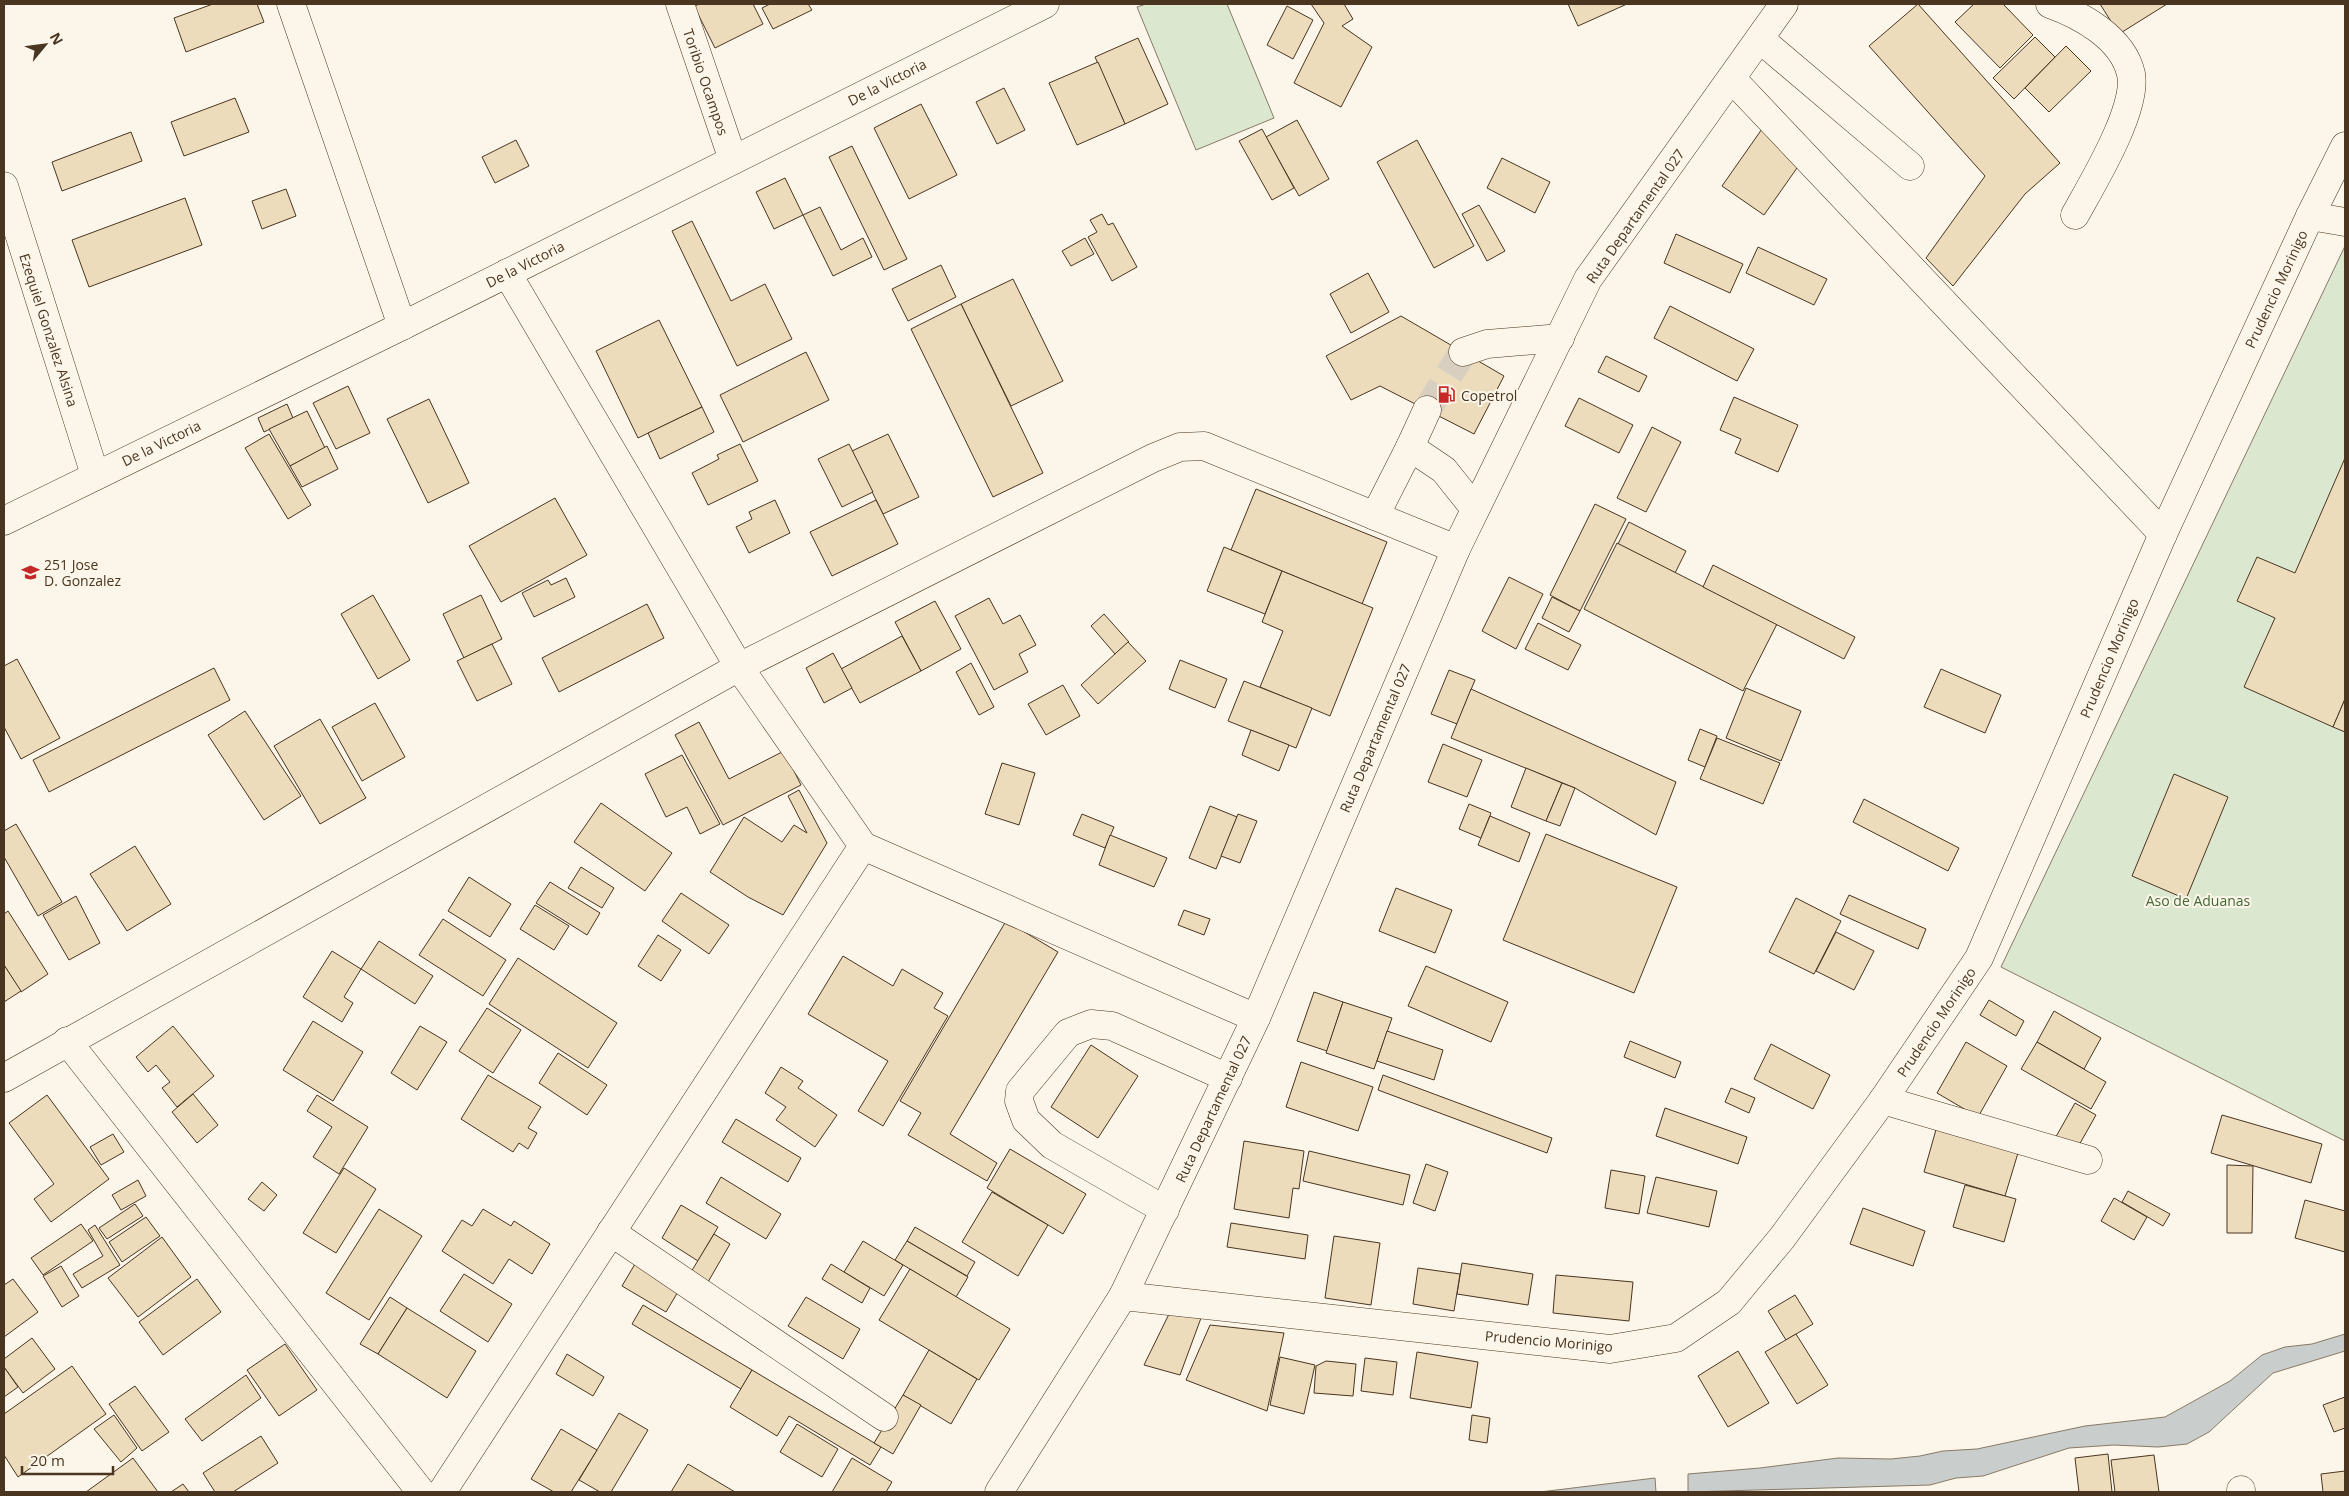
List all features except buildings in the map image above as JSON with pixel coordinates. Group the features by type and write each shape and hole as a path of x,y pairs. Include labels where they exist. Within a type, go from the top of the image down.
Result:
{"street":[{"path":"291,4 402,326"},
{"name":"Toribio Ocampos","path":"680,4 732,160"},
{"name":"De la Victoria","path":"4,521 402,326 732,160 1012,11 1044,4"},
{"name":"Ruta Departamental 027","path":"999,1492 1123,1296 1165,1210 1256,1018 1456,549 1588,279 1784,4"},
{"path":"2050,4 2070,11 2122,49 2131,75 2128,103 2114,144 2075,216"},
{"path":"1760,39 1910,166"},
{"path":"1732,79 2163,534"},
{"name":"Prudencio Morinigo","path":"1123,1296 1610,1349 1676,1338 1729,1302 1782,1238 1883,1100 1979,958 2163,534 2310,216 2345,146"},
{"name":"Ezequiel Gonzalez Alsina","path":"4,186 95,475"},
{"path":"2310,216 2345,222"},
{"path":"507,273 739,667 863,846 1256,1018"},
{"path":"1463,352 1487,344 1560,338"},
{"path":"1375,516 1427,410"},
{"path":"4,1078 67,1041 739,667 1144,463 1180,447 1204,446 1456,549"},
{"path":"1410,447 1444,470 1475,510"},
{"path":"442,1492 863,846"},
{"path":"1165,1210 1052,1145 1026,1120 1019,1101 1020,1091 1068,1033 1090,1024 1112,1026 1228,1078"},
{"path":"67,1041 421,1492"},
{"path":"1883,1100 2088,1160"},
{"path":"611,1232 884,1417"}],"green space":[{"path":"1146,4 1227,4 1274,118 1196,150 1137,7"},
{"name":"Aso de Aduanas","path":"2345,246 2345,1141 2001,967"}],"shaded area":[{"path":"2345,1334 2345,1351 2273,1373 2209,1432 2187,1444 2158,1447 2114,1445 2069,1448 1983,1476 1956,1478 1930,1485 1688,1492 1688,1474 1760,1468 1838,1458 1891,1459 1920,1456 1943,1451 1977,1449 2085,1426 2165,1417 2230,1381 2262,1355 2285,1347 2312,1344"},
{"path":"1655,1478 1656,1492 1540,1492"}],"tunnel":[{"path":"1427,410 1463,352"}],"place":[{"name":"Copetrol","path":"1447,395"},
{"name":"251 Jose D. Gonzalez","path":"30,572"}]}
